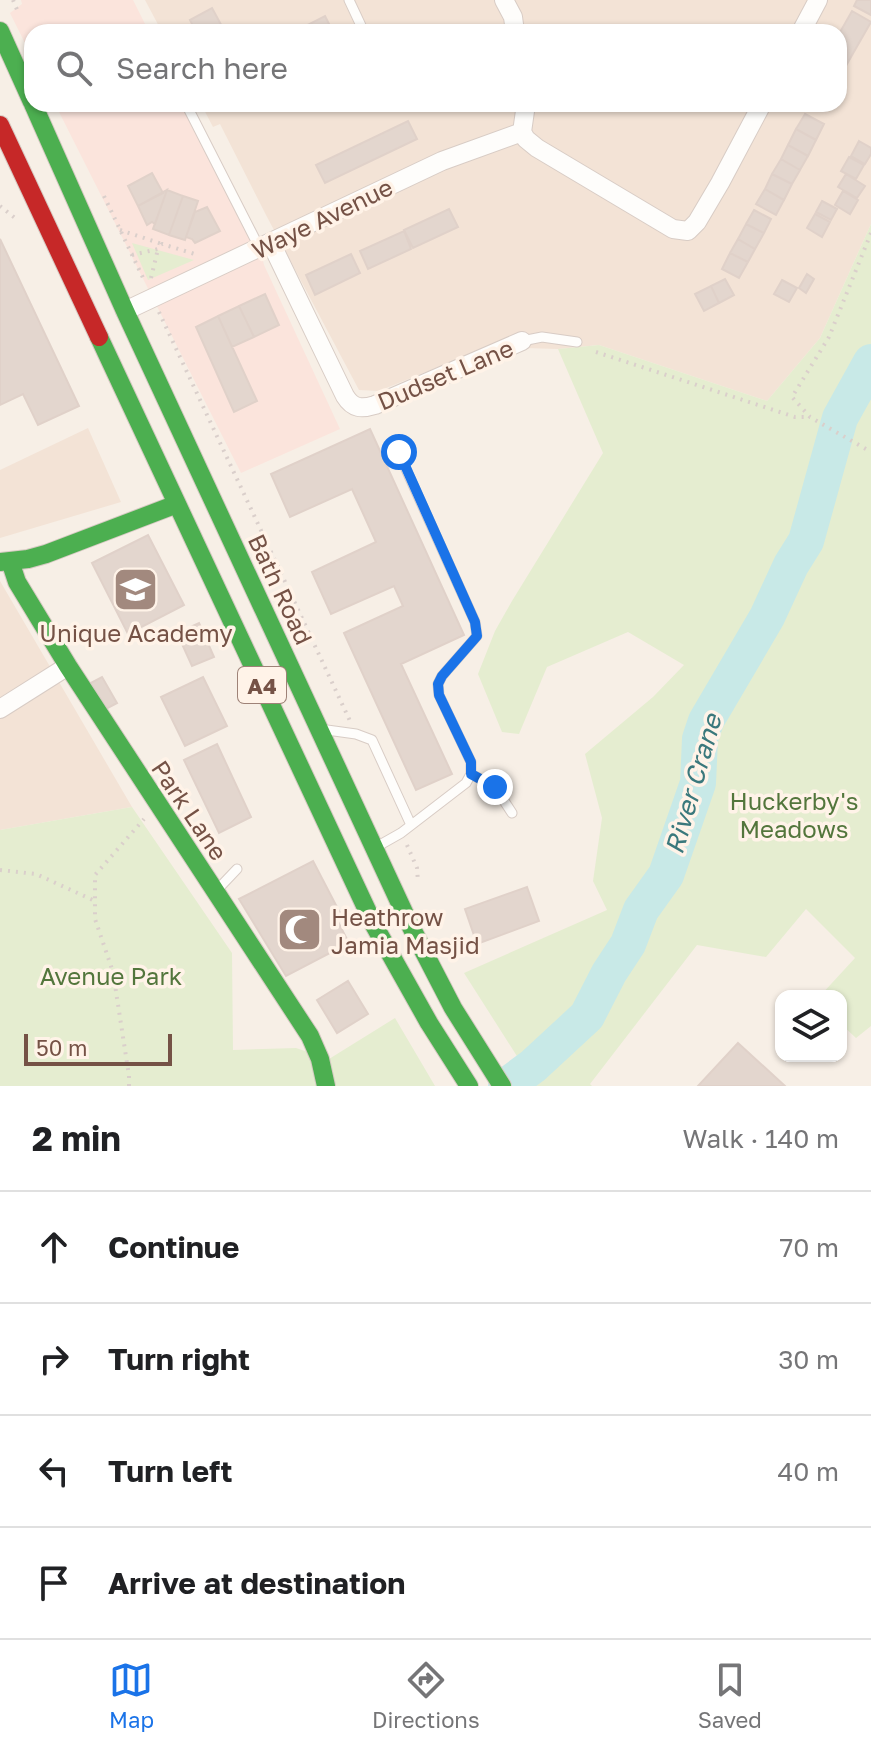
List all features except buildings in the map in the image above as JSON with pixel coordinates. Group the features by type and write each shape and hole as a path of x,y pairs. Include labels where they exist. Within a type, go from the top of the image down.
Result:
{"main road":[{"name":"Bath Road","path":"0,31 24,85"},
{"name":"Bath Road","path":"36,112 125,311 431,969 502,1086"},
{"name":"A4","path":"0,125 374,925 407,986 469,1086"},
{"path":"84,306 100,314 116,315 125,311"},
{"path":"5,562 46,554 177,504"},
{"name":"Park Lane","path":"5,562 158,806 310,1036 320,1059 326,1086"}],"street":[{"path":"504,0 514,24"},
{"path":"805,24 818,0"},
{"path":"525,112 522,132 537,148 673,229 688,231 697,222 720,183 758,112"},
{"name":"Waye Avenue","path":"125,311 442,161 522,132"},
{"name":"Dudset Lane","path":"265,245 345,396 355,407 375,405 522,341"},
{"path":"0,709 68,666"}],"lane":[{"path":"349,0 360,24"},
{"path":"190,112 265,245"},
{"name":"Dudset Lane","path":"522,341 542,337 577,342"},
{"path":"375,847 401,833 466,783 471,774 471,762 439,695 438,684 477,636 475,622 396,447"},
{"path":"320,729 356,734 372,740 411,825"},
{"path":"471,774 495,787 512,813"},
{"path":"215,892 237,869"},
{"path":"399,900 418,893"}],"path":[{"path":"120,230 225,264"},
{"path":"871,233 829,337 792,397 810,417 871,452"},
{"path":"158,249 133,255 147,286 162,244"},
{"name":"Bath Road","path":"157,308 356,734"},
{"path":"596,352 795,417 810,417"},
{"path":"129,1086 113,972 95,919 95,875 141,821 158,806"},
{"path":"401,833 417,868 418,893"},
{"path":"0,870 36,874 95,901"}],"shaded area":[{"path":"21,0 133,0 145,24 24,24 24,41 10,13 22,4"},
{"path":"145,0 871,0 871,224 820,338 767,401 599,345 525,348 519,334 379,391 359,390 220,124 213,127 205,112 847,112 847,24 158,24"},
{"path":"59,112 190,112 260,248 264,265 340,429 241,473"},
{"path":"88,428 121,502 0,538 0,470"},
{"path":"0,581 132,807 0,830"}],"green space":[{"name":"Huckerby's Meadows","path":"871,224 871,1026 856,1038 847,1030 847,990 826,990 855,958 806,909 766,957 697,945 590,1084 592,1086 536,1086 464,973 607,910 593,881 602,818 585,754 653,697 684,665 628,632 547,667 519,734 502,732 478,674 495,631 603,453 558,349 599,345 767,401 820,338"},
{"path":"132,243 194,260 148,280"},
{"name":"Avenue Park","path":"132,807 232,953 233,1050 296,1048 329,1059 395,1018 435,1086 0,1086 0,830"}],"waterway":[{"name":"River Crane","path":"506,1086 533,1066 587,1016 628,944 641,910 666,875 698,783 700,739 706,721 767,617 806,541 840,418 871,362"}],"traffic: fast":[{"path":"0,31 24,84"},
{"path":"37,112 125,311 409,923 453,1008 502,1086"},
{"path":"99,337 374,925 429,1023 469,1086"},
{"path":"0,562 46,554 177,504"},
{"path":"10,561 17,582 68,666 310,1036 320,1059 326,1086"}],"traffic: jam":[{"path":"0,125 99,337"}],"place":[{"name":"Unique Academy","path":"136,590"},
{"name":"Heathrow Jamia Masjid","path":"300,930"}],"route":[{"path":"399,452 477,629 477,636 442,676 438,684 439,695 471,762 471,774 495,787"}]}
